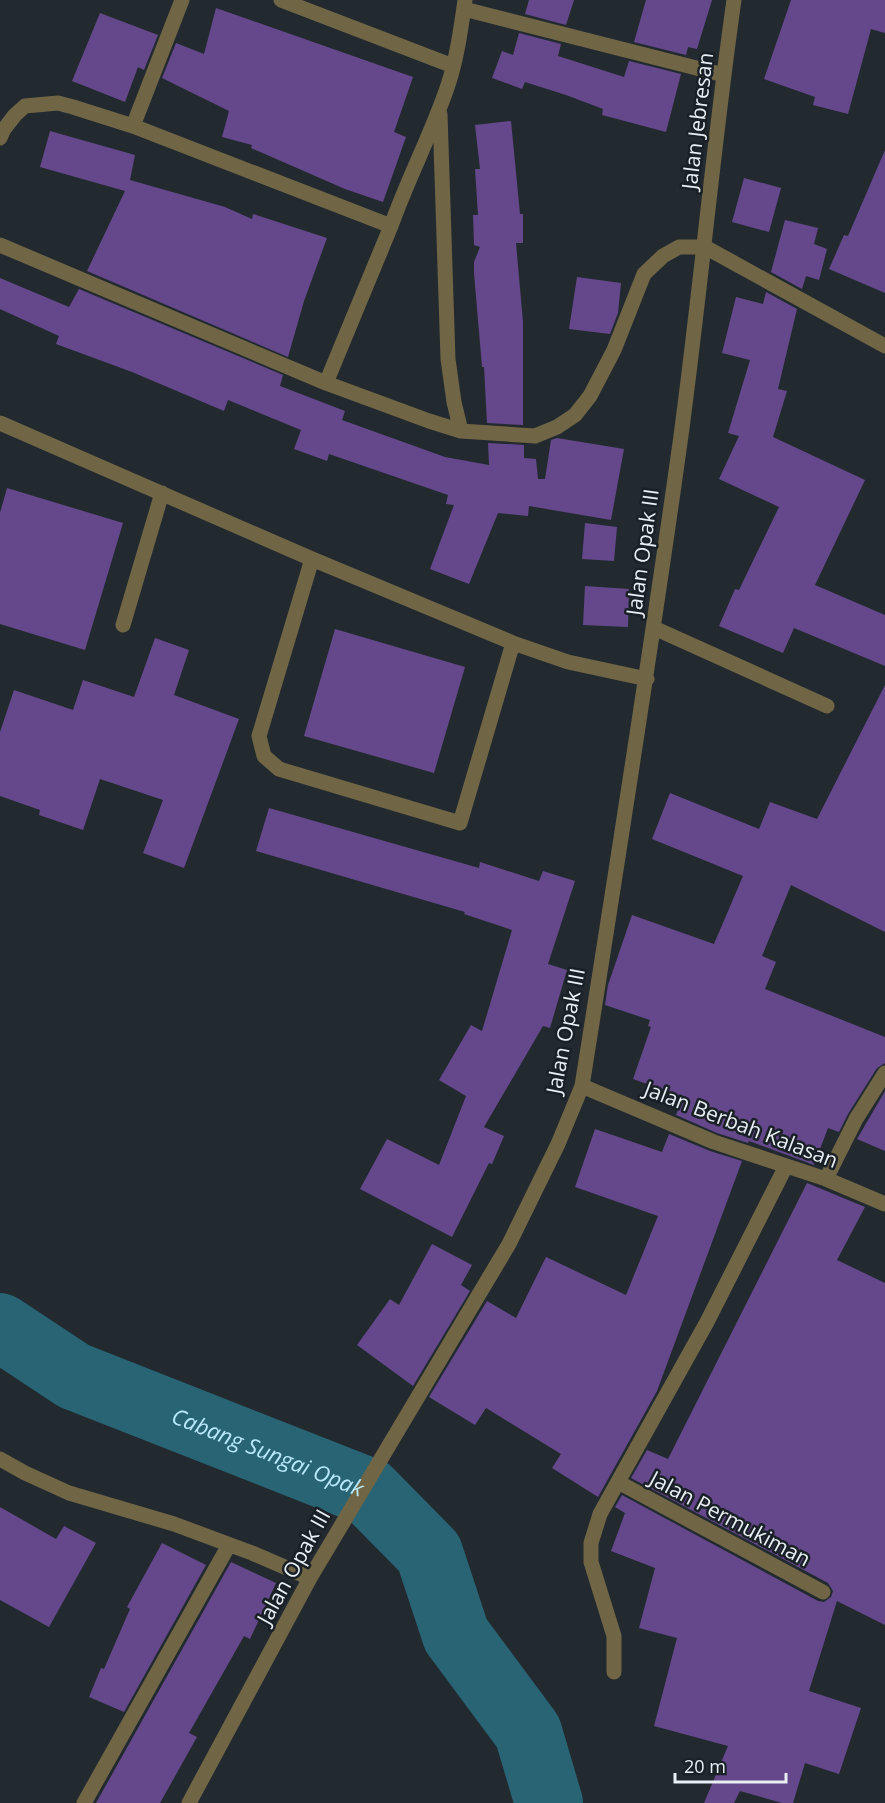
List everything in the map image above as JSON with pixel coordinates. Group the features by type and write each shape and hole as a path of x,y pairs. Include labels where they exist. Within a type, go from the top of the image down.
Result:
{"street":[{"path":"133,126 182,0"},
{"path":"281,0 453,66"},
{"name":"Jalan Jebresan","path":"705,247 734,0"},
{"path":"326,383 391,226 401,196 440,108 453,66 464,4 724,75"},
{"path":"0,138 15,115 25,106 58,103 73,106 133,126 391,226"},
{"path":"440,108 448,359 461,431"},
{"path":"0,244 326,383 461,431 535,436 557,428 575,414 590,396 614,350 644,274 663,256 679,247 705,247 885,346"},
{"name":"Jalan Opak III","path":"189,1803 310,1578 509,1244 558,1144 582,1086 647,679 705,247"},
{"path":"0,423 312,559 513,643 568,662 647,679"},
{"path":"123,625 162,493"},
{"path":"312,559 259,736 264,756 279,769 460,823 513,643"},
{"path":"654,628 826,706"},
{"path":"826,1179 856,1119 885,1073"},
{"name":"Jalan Berbah Kalasan","path":"582,1086 714,1142 826,1179 885,1203"},
{"path":"614,1672 614,1636 591,1562 591,1542 600,1514 707,1322 786,1166"},
{"path":"0,1459 69,1493 174,1524 310,1578"},
{"name":"Jalan Permukiman","path":"618,1482 824,1592"},
{"path":"84,1803 229,1545"}],"building":[{"path":"529,0 574,0 566,25 525,14"},
{"path":"646,0 712,0 697,49 688,47 686,55 634,42"},
{"path":"791,0 885,0 885,33 871,29 848,114 813,105 815,97 764,79"},
{"path":"216,8 413,77 394,132 406,137 383,202 345,189 251,148 252,145 222,137 229,111 162,78 176,43 204,54"},
{"path":"100,13 158,35 144,70 138,67 125,102 72,81"},
{"path":"519,33 561,44 558,56 624,77 629,61 681,74 666,132 602,115 603,109 525,82 522,89 492,78 502,51 513,55"},
{"path":"511,121 520,214 523,214 523,243 516,243 523,322 523,425 487,423 484,367 482,367 474,273 474,262 480,247 474,245 473,215 478,215 475,169 480,169 475,125"},
{"path":"50,131 135,155 130,180 225,207 252,219 253,214 327,238 304,301 288,357 87,271 125,191 40,167"},
{"path":"885,150 885,293 829,269 844,235 848,236"},
{"path":"744,178 781,188 769,232 732,222"},
{"path":"785,220 818,228 814,244 827,249 819,280 806,276 802,289 771,272"},
{"path":"577,277 621,283 618,313 610,334 569,329"},
{"path":"0,278 69,307 79,289 283,375 280,386 345,411 342,420 445,457 489,465 488,443 524,445 524,458 536,459 538,479 545,479 551,440 557,438 624,449 611,520 529,506 528,516 498,513 469,584 430,569 454,505 446,504 448,495 329,454 327,461 294,449 301,430 228,400 224,411 132,372 56,344 59,336 0,309"},
{"path":"766,292 797,309 778,389 787,391 773,437 865,480 815,585 885,615 885,666 794,628 783,653 719,626 735,589 739,590 779,507 719,479 739,436 728,433 750,360 722,353 736,297 763,304"},
{"path":"7,488 123,523 85,650 0,624 0,513"},
{"path":"585,523 617,527 614,561 582,559"},
{"path":"585,586 629,589 628,627 583,625"},
{"path":"335,629 465,667 434,773 304,736"},
{"path":"155,638 189,650 174,695 239,719 184,868 143,853 163,800 100,779 83,830 39,815 40,810 0,796 0,732 14,690 73,710 83,680 134,697"},
{"path":"885,685 885,932 791,885 762,956 776,962 765,989 885,1037 885,1063 877,1068 839,1132 828,1128 814,1165 749,1141 748,1143 717,1133 676,1115 683,1097 633,1079 651,1027 648,1026 650,1020 605,1005 608,985 632,915 714,944 743,876 652,839 670,793 759,829 770,802 817,819"},
{"path":"269,808 479,868 480,862 539,881 543,871 575,881 548,964 567,970 550,1028 543,1026 484,1127 504,1136 492,1164 489,1163 452,1237 360,1189 387,1139 439,1165 466,1096 439,1080 471,1025 482,1031 512,930 464,914 465,912 256,851"},
{"path":"885,1091 885,1151 857,1139"},
{"path":"595,1129 662,1152 669,1134 742,1161 657,1391 598,1497 552,1468 561,1454 486,1408 475,1425 429,1397 487,1301 516,1318 546,1257 626,1295 658,1216 575,1187"},
{"path":"807,1183 865,1207 837,1260 885,1283 885,1625 837,1601 809,1691 861,1708 839,1774 805,1763 793,1803 782,1803 740,1791 734,1803 704,1803 728,1746 654,1726 677,1638 639,1628 655,1568 611,1551 625,1513 615,1507 622,1495 818,1601 824,1602 831,1597 833,1591 828,1583 631,1478 647,1450 668,1459"},
{"path":"432,1244 472,1265 461,1285 470,1291 413,1386 357,1345 390,1299 399,1305"},
{"path":"0,1507 56,1539 64,1526 96,1543 49,1627 0,1600"},
{"path":"162,1543 206,1565 124,1712 89,1697 130,1609 127,1607"},
{"path":"231,1562 276,1583 250,1639 244,1636 189,1733 197,1737 160,1803 96,1803"}],"waterway":[{"name":"Cabang Sungai Opak","path":"0,1327 74,1376 369,1492 429,1553 456,1635 528,1732 549,1803"}]}
